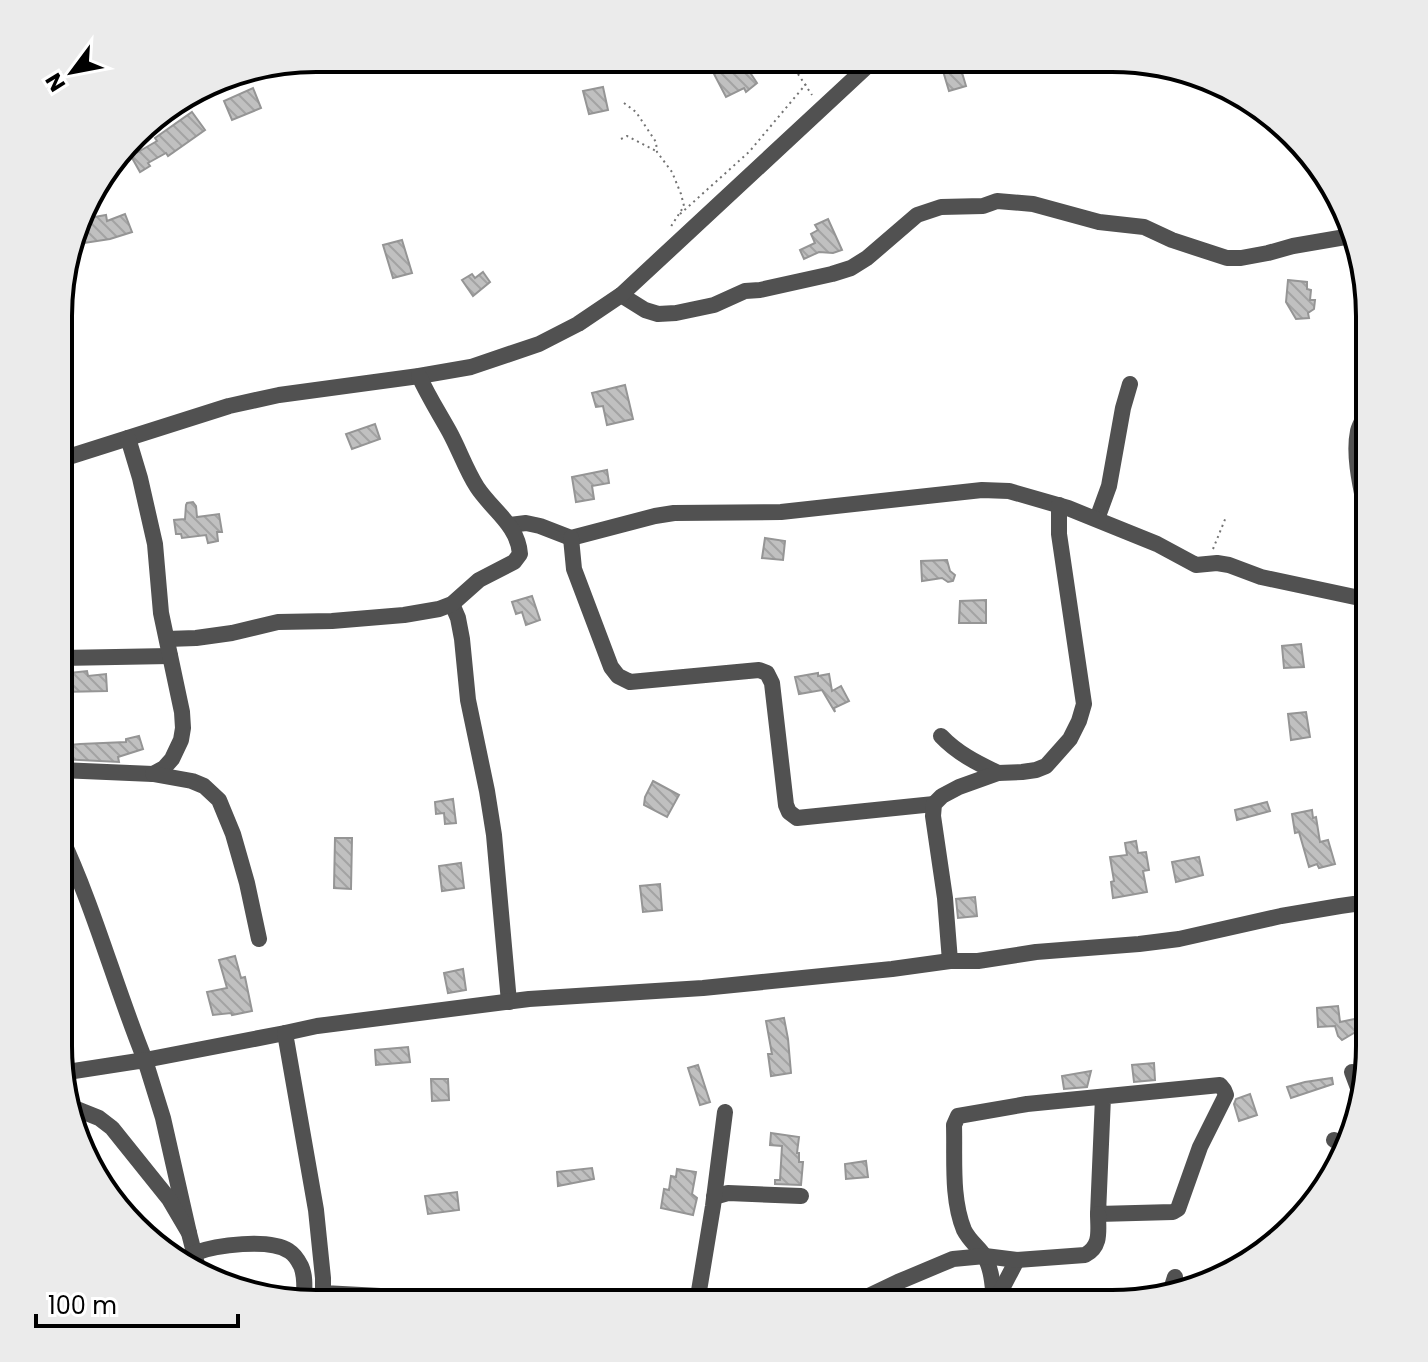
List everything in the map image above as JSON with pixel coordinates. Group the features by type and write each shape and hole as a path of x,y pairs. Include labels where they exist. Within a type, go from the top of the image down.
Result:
{"street":[{"path":"72,456 229,406 279,395 471,367 539,344 578,324 621,295 861,73"},
{"path":"621,295 658,314 714,305 745,291 784,285 851,268 926,211 941,207 983,206 997,201 1033,204 1099,222 1144,227 1227,258 1241,258 1343,237"},
{"path":"72,657 168,648 196,638 288,621 332,621 439,609 452,604 479,580 514,562 520,554 510,525 476,486 419,376"},
{"path":"1097,519 1109,486 1130,384"},
{"path":"128,438 155,544 161,613 181,699 181,740 172,759 153,774"},
{"path":"510,525 526,523 571,538 674,513 781,512 982,490 1009,491 1097,519 1157,544 1196,565 1229,565 1261,577 1355,597"},
{"path":"571,538 574,569 611,667 618,676 630,682 759,670 767,673 772,683 786,805 797,818 934,804 959,787 998,773 1036,770 1046,766 1070,739 1084,704 1059,534 1059,505"},
{"path":"452,604 460,629 468,700 494,835 509,1002"},
{"path":"941,736 950,746 998,773"},
{"path":"73,771 153,774 204,786 219,800 233,834 259,939"},
{"path":"934,804 950,961"},
{"path":"73,864 145,1060 163,1118 196,1258"},
{"path":"74,1071 328,1025 529,999 703,988 1179,939 1307,911 1355,904"},
{"path":"285,1033 316,1210 323,1278 320,1289"},
{"path":"1352,1072 1354,1077"},
{"path":"992,1289 985,1256 964,1230 956,1198 955,1120 963,1114 1027,1104 1220,1085 1226,1095 1200,1147 1178,1209 1173,1212 1098,1214"},
{"path":"883,1289 949,1261 985,1256 1017,1260 1085,1255 1093,1250 1098,1243 1103,1097"},
{"path":"81,1111 99,1118 112,1128 169,1199 189,1233"},
{"path":"699,1289 725,1112"},
{"path":"714,1197 728,1193 801,1196"},
{"path":"195,1253 247,1244 272,1245 290,1251 298,1261 304,1275 304,1289"},
{"path":"1001,1289 1017,1260"},
{"path":"1174,1281 1175,1277"}],"path":[{"path":"798,73 822,109"},
{"path":"679,215 749,152 806,84"},
{"path":"624,103 644,122 656,142 657,152"},
{"path":"621,139 627,136 657,152 672,172 684,206 666,233"},
{"path":"1206,565 1226,517"}],"building":[{"path":"750,73 757,83 746,92 744,88 726,97 714,74"},
{"path":"944,73 962,73 966,86 949,91"},
{"path":"603,87 608,110 589,114 583,91"},
{"path":"253,88 261,108 232,120 224,101"},
{"path":"192,112 205,130 168,156 166,153 148,163 150,166 140,172 131,156 157,141 155,138"},
{"path":"125,214 132,232 84,243 93,217 106,215 107,221"},
{"path":"828,219 842,250 819,252 804,259 800,250 815,243 811,234 818,230 815,225"},
{"path":"402,240 412,273 393,278 383,245"},
{"path":"483,272 490,282 473,296 462,280 472,274 475,278"},
{"path":"1288,280 1307,282 1307,289 1311,290 1310,300 1315,300 1314,309 1308,313 1309,318 1296,319 1286,302"},
{"path":"625,385 633,419 607,425 603,406 596,407 592,393"},
{"path":"375,424 380,439 352,449 346,434"},
{"path":"607,470 609,483 592,486 594,499 576,502 572,477"},
{"path":"193,502 197,517 219,514 222,532 217,532 218,541 208,543 206,535 182,538 181,534 176,534 174,520 185,519 186,505"},
{"path":"765,538 785,541 783,560 762,558"},
{"path":"947,560 950,571 955,575 953,581 942,578 922,581 921,561"},
{"path":"532,596 540,620 526,625 522,612 516,614 512,602"},
{"path":"986,600 986,623 959,623 960,601"},
{"path":"1301,644 1304,667 1284,668 1282,646"},
{"path":"87,671 88,676 106,674 107,691 73,692 72,673"},
{"path":"818,673 818,676 829,674 832,691 841,686 849,701 834,708 835,712 822,690 799,694 795,677"},
{"path":"1306,712 1310,737 1291,740 1288,714"},
{"path":"139,736 143,749 118,757 119,762 73,760 73,745 126,742 126,739"},
{"path":"653,781 679,795 667,817 644,805"},
{"path":"453,799 456,823 445,824 444,813 436,814 435,802"},
{"path":"1267,802 1270,811 1237,820 1235,810"},
{"path":"1312,810 1320,842 1328,840 1335,864 1309,867 1299,832 1295,833 1292,814"},
{"path":"335,838 352,838 351,889 334,888"},
{"path":"1136,841 1138,853 1146,852 1149,870 1143,871 1147,892 1113,898 1110,857 1127,855 1125,843"},
{"path":"1199,857 1203,875 1176,882 1172,862"},
{"path":"461,863 464,888 442,891 439,866"},
{"path":"660,884 662,910 643,912 640,886"},
{"path":"975,897 977,916 958,918 956,899"},
{"path":"235,956 241,978 245,977 252,1011 213,1015 207,992 227,988 219,960"},
{"path":"463,969 466,990 448,993 444,973"},
{"path":"1338,1006 1340,1022 1355,1019 1355,1032 1342,1040 1335,1026 1318,1027 1317,1008"},
{"path":"784,1018 791,1073 771,1076 768,1054 772,1054 766,1021"},
{"path":"408,1047 410,1062 376,1065 375,1050"},
{"path":"1154,1063 1155,1080 1134,1082 1132,1065"},
{"path":"698,1065 710,1102 700,1105 688,1068"},
{"path":"1091,1071 1087,1087 1064,1089 1062,1076"},
{"path":"1332,1078 1333,1084 1291,1098 1287,1087 1305,1082"},
{"path":"431,1079 448,1079 449,1100 432,1101"},
{"path":"1250,1094 1257,1115 1239,1121 1234,1104 1236,1099"},
{"path":"771,1133 799,1137 797,1153 799,1162 803,1162 801,1185 775,1184 775,1180 780,1180 782,1146 770,1145"},
{"path":"866,1161 868,1177 846,1179 845,1164"},
{"path":"592,1168 594,1179 558,1186 557,1172"},
{"path":"677,1169 696,1172 692,1194 697,1198 693,1215 661,1208 664,1189 669,1190 671,1176 676,1177"},
{"path":"457,1192 459,1210 428,1214 425,1196"}]}
